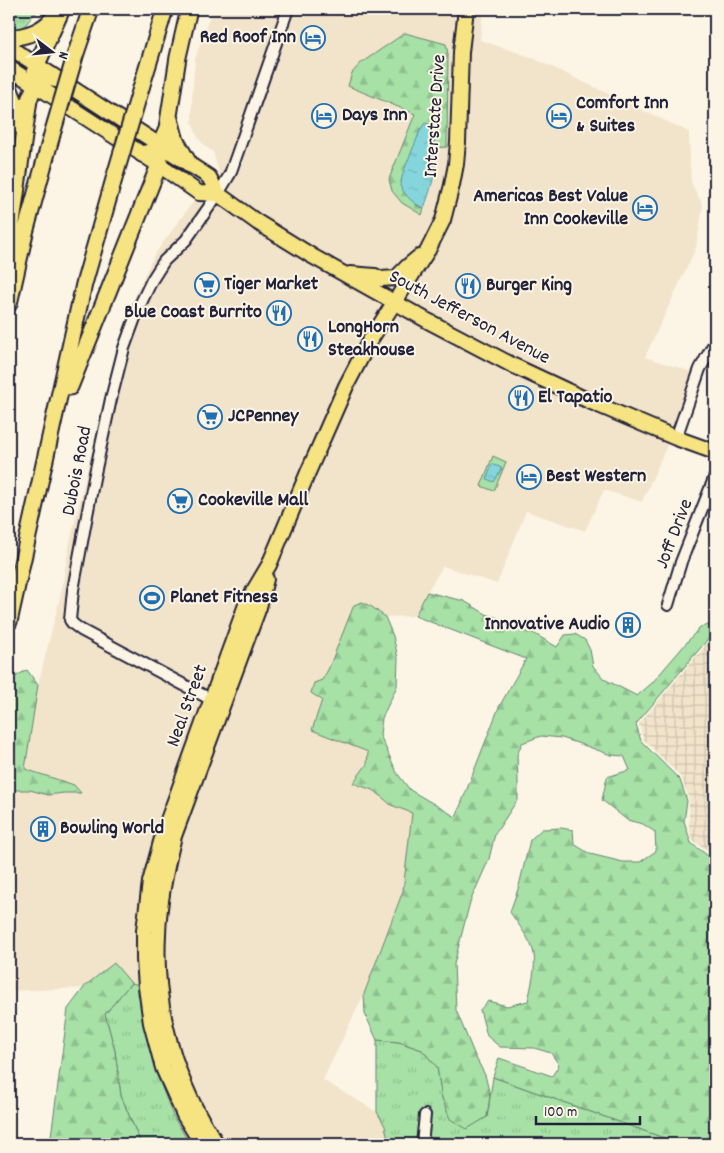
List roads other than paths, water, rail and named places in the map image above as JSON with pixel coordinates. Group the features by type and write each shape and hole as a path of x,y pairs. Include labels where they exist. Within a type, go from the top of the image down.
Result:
{"highway":[{"path":"9,38 37,32 52,21 61,9"},
{"path":"36,85 36,65 61,9"},
{"path":"9,304 25,233 53,131 91,9"},
{"path":"9,622 84,284 165,9"},
{"path":"142,154 153,151 165,133 178,57 189,9"},
{"path":"9,245 27,108 31,95 36,85 43,79 61,82"},
{"path":"9,87 18,110 20,161"},
{"path":"169,112 176,141 190,166"},
{"path":"47,452 76,369 158,165 160,153 158,145"}],"main road":[{"name":"Interstate Drive","path":"394,303 428,250 442,220 452,185 456,164 459,121 462,30 466,9"},
{"name":"South Jefferson Avenue","path":"9,47 209,177 218,194 278,235 394,303 550,383 676,438 715,452"},
{"name":"South Jefferson Avenue","path":"9,68 199,193 218,194"},
{"path":"344,274 375,276 381,279 396,278 406,267 428,250"},
{"name":"Neal Street","path":"202,1144 184,1115 163,1068 151,1023 144,959 144,930 150,882 161,841 247,602 270,565 346,386 369,342 394,303"},
{"path":"217,1144 180,1075 169,1040 158,975 158,934 161,898 174,836 259,607 270,565"}],"street":[{"path":"218,194 230,174 288,9"},
{"name":"Dubois Road","path":"212,700 81,630 70,620 73,590 94,478 124,348 139,307 152,280 164,261 186,240 218,194"},
{"path":"676,438 700,369 715,343"},
{"name":"Joff Drive","path":"668,604 681,562 715,476"},
{"path":"422,1144 425,1115"}],"water":[{"path":"425,123 432,127 434,132 433,146 436,161 430,191 424,208 410,199 400,186 407,163"},
{"path":"492,464 502,468 494,482 487,479"}],"place":[{"name":"Red Roof Inn","path":"313,38"},
{"name":"Days Inn","path":"324,116"},
{"name":"Comfort Inn & Suites","path":"559,116"},
{"name":"Americas Best Value Inn Cookeville","path":"645,208"},
{"name":"Tiger Market","path":"207,285"},
{"name":"Burger King","path":"468,286"},
{"name":"Blue Coast Burrito","path":"279,313"},
{"name":"LongHorn Steakhouse","path":"310,339"},
{"name":"El Tapatio","path":"521,398"},
{"name":"JCPenney","path":"210,417"},
{"name":"Best Western","path":"529,477"},
{"name":"Cookeville Mall","path":"180,501"},
{"name":"Planet Fitness","path":"152,598"},
{"name":"Innovative Audio","path":"628,625"},
{"name":"Bowling World","path":"43,829"}]}
